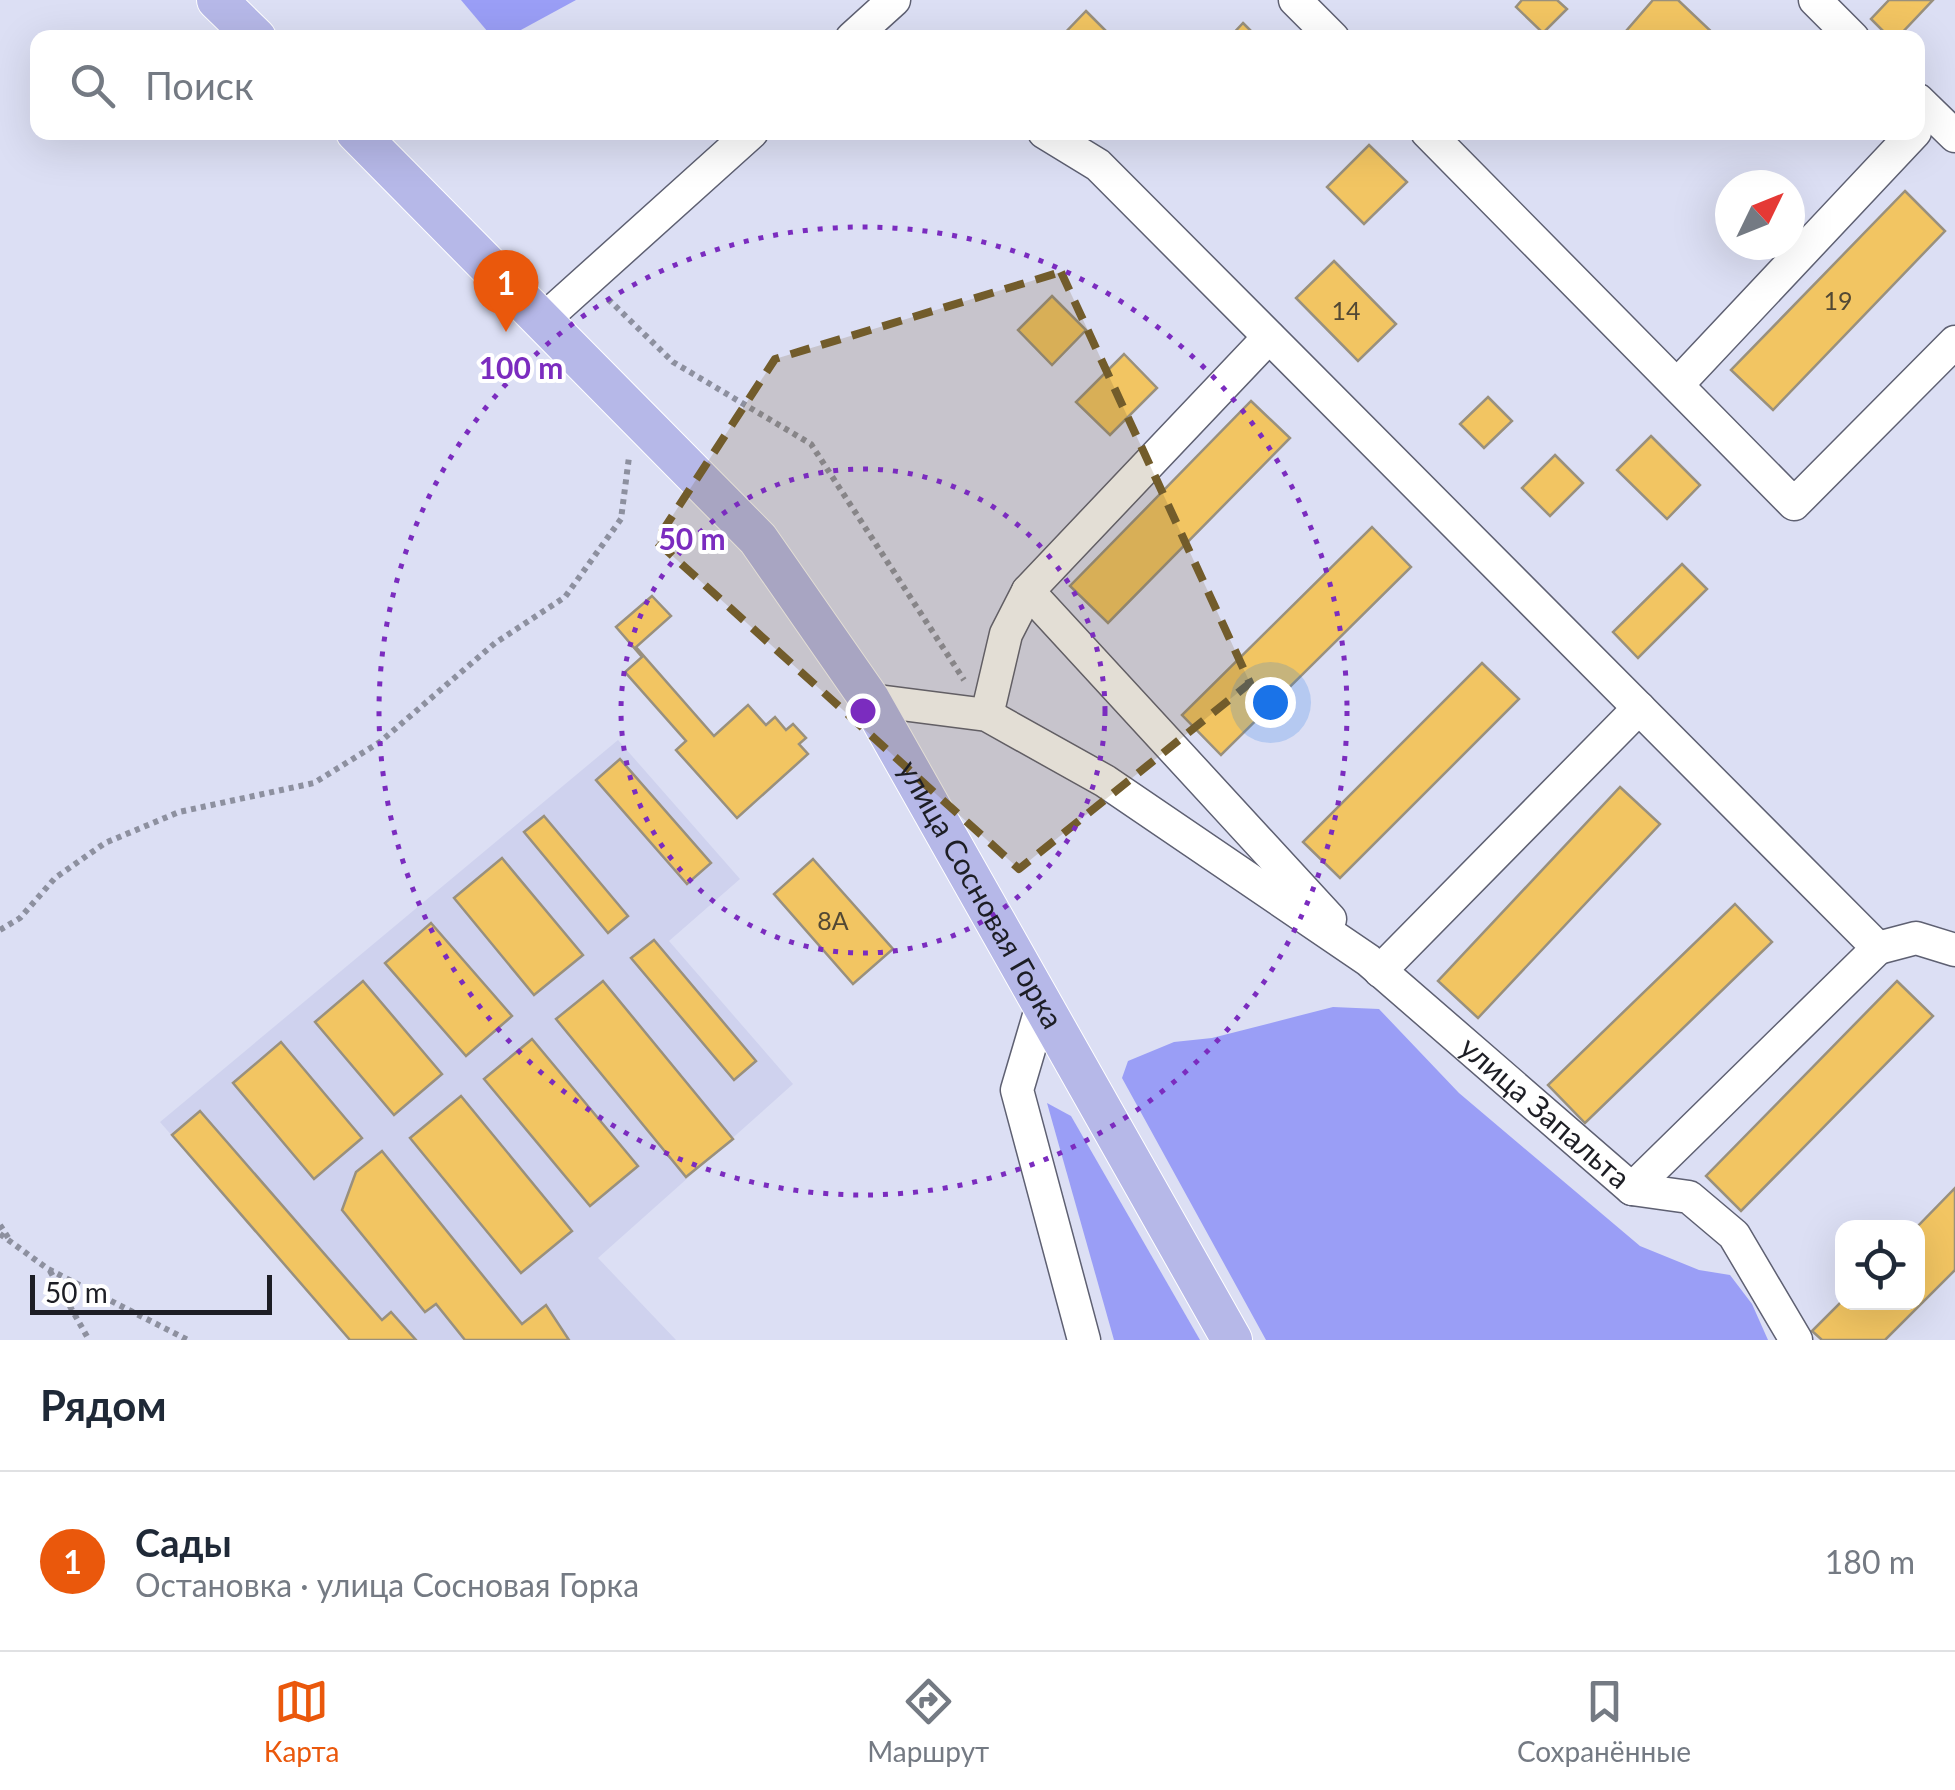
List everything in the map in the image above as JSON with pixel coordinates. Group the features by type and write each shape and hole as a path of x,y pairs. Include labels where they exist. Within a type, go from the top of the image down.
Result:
{"main road":[{"path":"217,0 248,30"},
{"name":"улица Сосновая Горка","path":"364,140 758,539 870,700 1232,1340"}],"street":[{"path":"870,30 894,0"},
{"path":"1295,0 1324,30"},
{"path":"1815,0 1846,30"},
{"path":"542,321 743,140"},
{"path":"1057,140 1098,165 1878,948"},
{"path":"1435,140 1794,504 1955,342"},
{"path":"1678,384 1910,140"},
{"path":"986,715 1006,634 1028,590 1269,337"},
{"name":"улица Запальта","path":"1028,590 1374,965 1632,1189 1688,1197 1734,1235 1796,1340"},
{"name":"улица Запальта","path":"870,700 986,715 1106,780 1374,965"},
{"path":"1374,965 1639,708"},
{"path":"1632,1189 1878,948 1916,938 1955,950"},
{"path":"1043,1002 1017,1090 1084,1340"}],"path":[{"path":"589,281 673,362 811,444 986,715"},
{"path":"0,930 20,918 55,878 105,843 179,812 314,782 380,742 495,643 565,597 622,519 634,412"},
{"path":"0,1225 10,1240"},
{"path":"0,1234 48,1268 188,1340"},
{"path":"48,1268 88,1340"}],"highlighted area":[{"path":"1061,272 1250,683 1019,869 656,541 775,359"}],"shaded area":[{"path":"461,0 576,0 521,30 486,30"},
{"path":"618,740 740,879 669,941 793,1084 598,1258 676,1340 350,1340 160,1122"},
{"path":"1333,1007 1379,1009 1459,1093 1640,1246 1699,1270 1730,1275 1752,1304 1768,1340 1266,1340 1122,1078 1128,1061 1174,1042 1212,1038"},
{"path":"1047,1103 1071,1116 1200,1340 1114,1340"}],"building":[{"path":"1522,0 1557,0 1567,9 1546,30 1540,30 1516,7"},
{"path":"1653,0 1678,0 1710,30 1627,30"},
{"path":"1889,0 1933,0 1905,30 1882,30 1871,19"},
{"path":"1086,11 1105,30 1068,30"},
{"path":"1369,145 1407,182 1364,224 1327,187"},
{"path":"1905,191 1945,231 1773,410 1731,370"},
{"path":"1334,261 1396,324 1358,361 1296,298"},
{"path":"1052,296 1086,330 1052,365 1018,330"},
{"path":"1124,354 1157,388 1110,435 1076,402"},
{"path":"1488,397 1512,421 1484,448 1460,424"},
{"path":"1251,401 1290,438 1108,623 1070,586"},
{"path":"1651,436 1700,485 1667,519 1617,470"},
{"path":"1555,455 1583,483 1550,516 1522,488"},
{"path":"1372,527 1411,567 1221,755 1182,715"},
{"path":"1682,564 1707,589 1638,658 1613,632"},
{"path":"652,596 671,616 636,647 714,736 748,705 766,725 775,717 786,730 793,724 806,738 799,744 808,754 737,818 676,750 686,741 625,672 642,657 616,627"},
{"path":"1482,663 1519,699 1340,878 1303,842"},
{"path":"620,759 711,863 687,884 596,780"},
{"path":"1620,787 1660,824 1478,1018 1438,981"},
{"path":"544,816 628,916 608,933 524,832"},
{"path":"502,858 583,955 534,995 454,898"},
{"path":"813,859 893,949 853,984 774,894"},
{"path":"1735,904 1772,942 1585,1123 1548,1085"},
{"path":"431,923 512,1016 466,1056 385,963"},
{"path":"654,940 756,1061 734,1080 631,958"},
{"path":"363,981 442,1074 394,1115 315,1022"},
{"path":"603,981 733,1139 686,1177 556,1019"},
{"path":"1897,981 1933,1016 1741,1211 1706,1176"},
{"path":"532,1039 638,1166 590,1206 484,1079"},
{"path":"281,1042 362,1138 314,1179 233,1083"},
{"path":"461,1096 572,1231 521,1273 410,1138"},
{"path":"200,1111 382,1320 391,1312 416,1340 350,1340 172,1135"},
{"path":"382,1151 522,1324 546,1305 569,1340 465,1340 436,1304 425,1312 342,1210 356,1172"},
{"path":"1955,1188 1955,1270 1925,1300 1925,1220"},
{"path":"1835,1308 1915,1310 1885,1340 1822,1340 1812,1331"}],"place":[{"name":"Сады","path":"506,332"}]}
